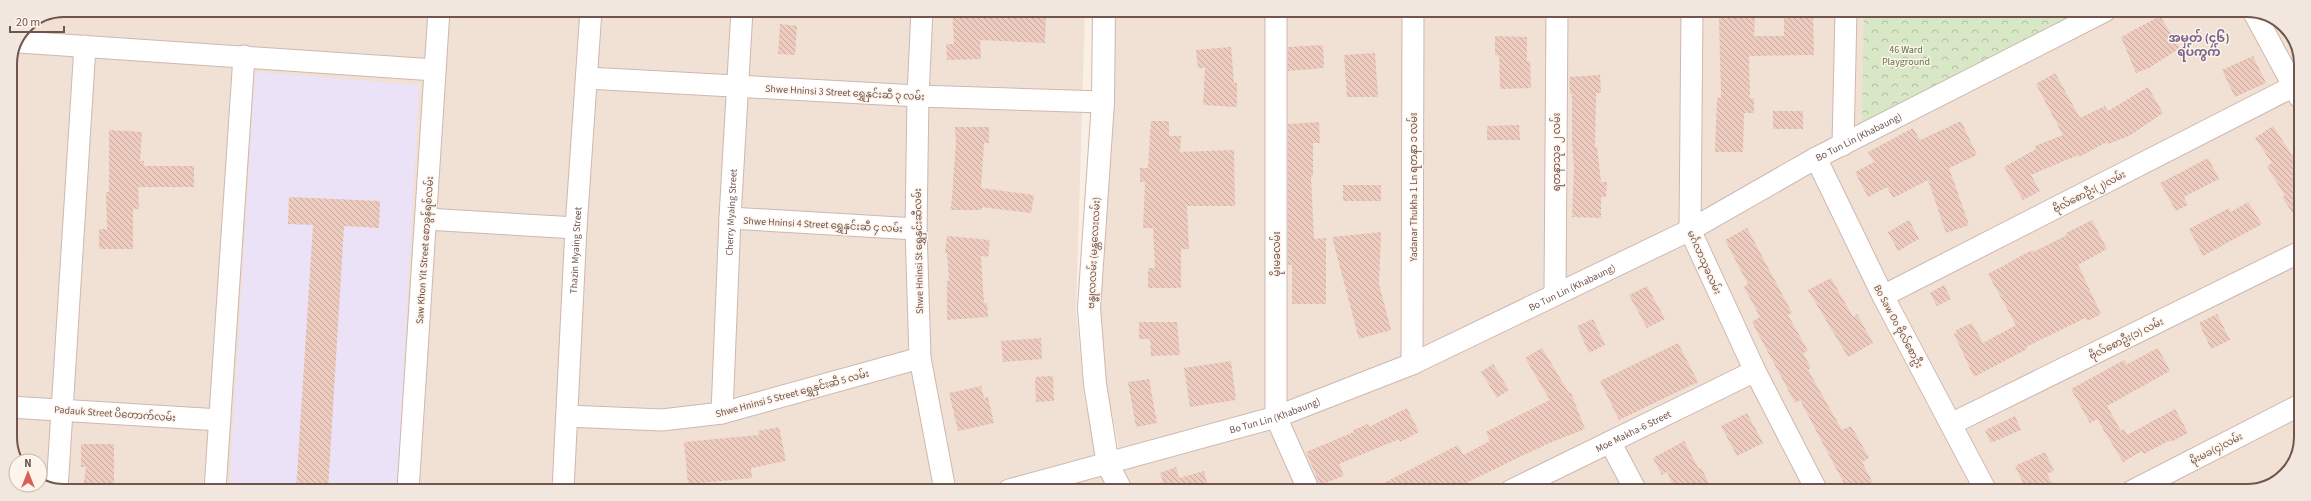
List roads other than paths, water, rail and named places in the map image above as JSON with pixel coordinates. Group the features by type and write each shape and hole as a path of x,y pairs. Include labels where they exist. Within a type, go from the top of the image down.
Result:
{"street":[{"name":"Saw Khon Yit Street စောခွန်ရစ်လမ်း","path":"408,484 439,17"},
{"name":"Thazin Myaing Street","path":"563,484 576,228 590,17"},
{"name":"Cherry Myaing Street","path":"722,413 730,218 742,17"},
{"name":"Shwe Hninsi St ရွှေနှင်းဆီလမ်း","path":"922,17 918,96 916,229 920,358 944,484"},
{"name":"ဗန္ဓုလလမ်း (မန္တလေးလမ်း)","path":"1104,17 1103,102 1089,308 1095,384 1108,465 1118,484"},
{"name":"မိုးမခလမ်း","path":"1276,17 1276,417 1306,484"},
{"name":"Yadanar Thukha 1 Ln ရတနာ ၁ လမ်း","path":"1412,364 1413,17"},
{"name":"ရတနာသုခ ၂ လမ်း","path":"1555,294 1557,17"},
{"name":"မင်္ဂလာသုခလမ်း","path":"1692,17 1690,230 1755,371 1813,484"},
{"path":"1843,145 1846,17"},
{"name":"Bo Tun Lin (Khabaung)","path":"1033,484 1108,465 1276,417 1412,364 1690,230 1816,158 2093,17"},
{"path":"2257,18 2294,87"},
{"path":"23,42 436,70"},
{"path":"58,483 85,46"},
{"path":"215,484 244,56"},
{"name":"Shwe Hninsi 3 Street ရွှေနှင်းဆီ ၃ လမ်း","path":"586,78 918,96 1103,102"},
{"name":"ဗိုလ်စောဦး(၂)လမ်း","path":"1883,296 2294,94"},
{"name":"Bo Saw Oo ဗိုလ်စောဦး","path":"1816,158 1883,296 1982,484"},
{"name":"Shwe Hninsi 4 Street ရွှေနှင်းဆီ ၄ လမ်း","path":"730,218 916,229"},
{"path":"426,219 576,228"},
{"name":"ဗိုလ်စောဦး(၁) လမ်း","path":"1951,424 2294,255"},
{"name":"Shwe Hninsi 5 Street ရွှေနှင်းဆီ 5 လမ်း","path":"567,416 662,420 722,413 920,358"},
{"name":"Moe Makha-6 Street","path":"1524,484 1755,371"},
{"name":"Padauk Street ပိတောက်လမ်း","path":"17,407 220,420"},
{"name":"မိုးမခ(၄)လမ်း","path":"2146,484 2294,408"},
{"path":"1610,442 1632,484"}],"district":[{"name":"အမှတ် (၄၆) ရပ်ကွက်","path":"2199,45"}],"park label":[{"name":"46 Ward Playground","path":"1906,54"}]}
